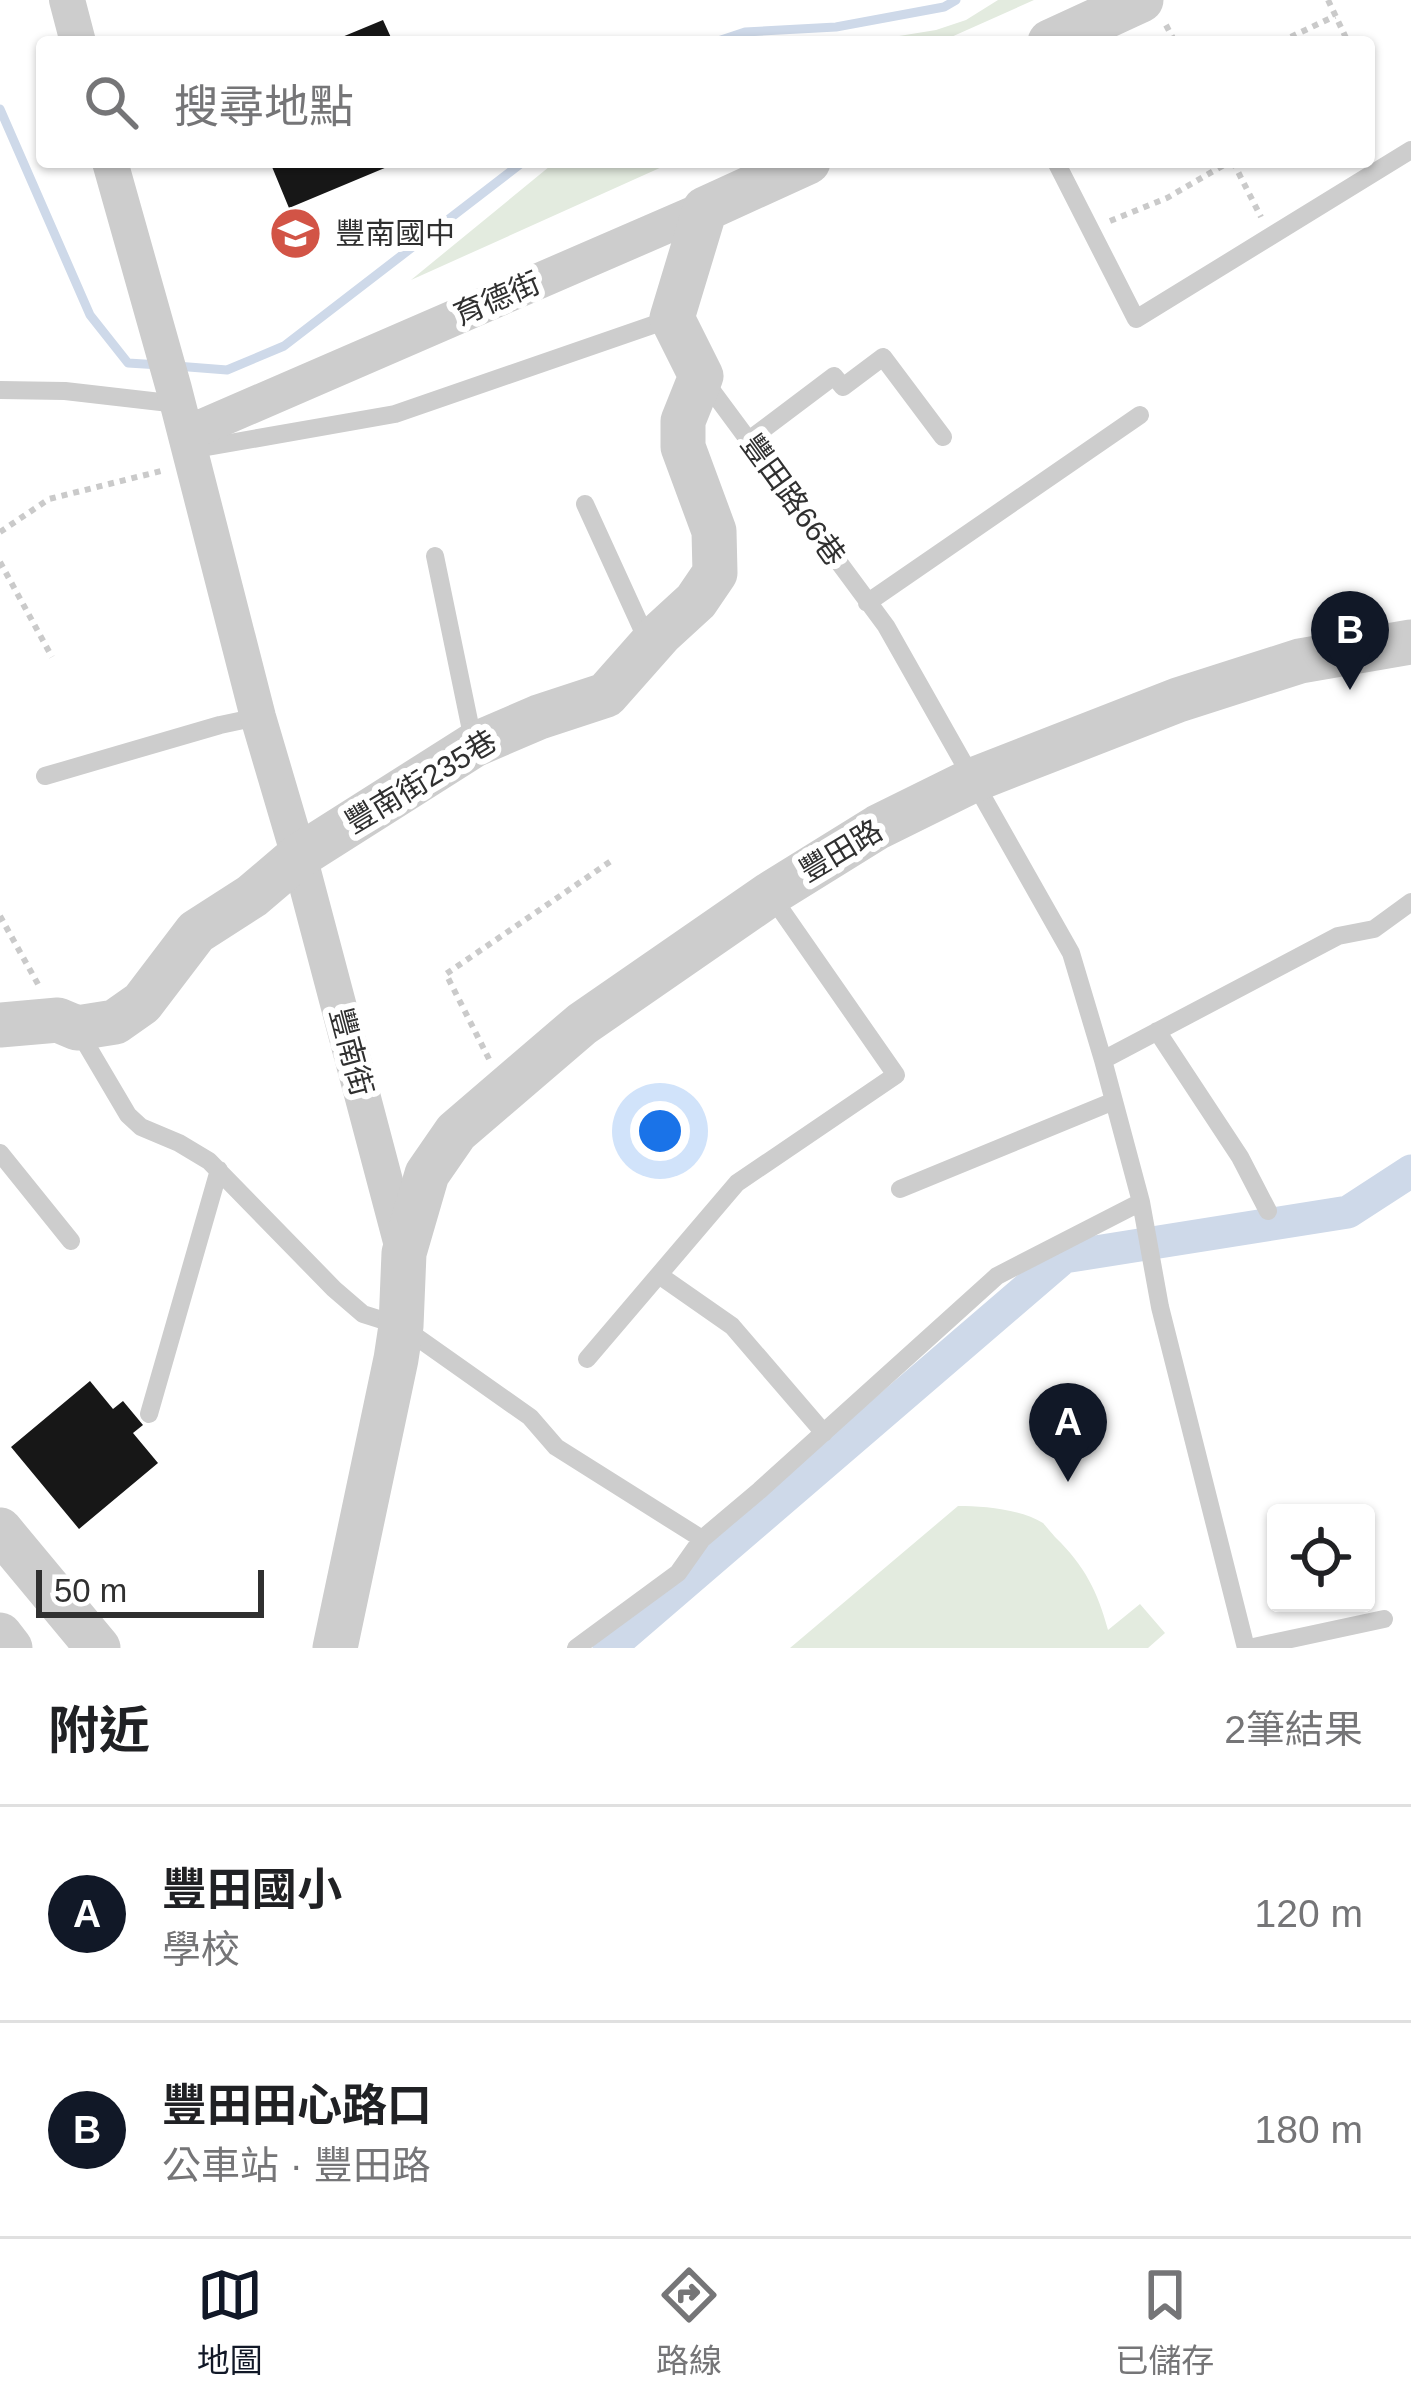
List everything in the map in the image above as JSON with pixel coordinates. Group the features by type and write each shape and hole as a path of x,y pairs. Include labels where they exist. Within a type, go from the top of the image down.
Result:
{"street":[{"path":"67,0 76,36"},
{"path":"1063,36 1141,0"},
{"name":"豐南街","path":"112,168 404,1253 400,1326 386,1412 335,1648"},
{"name":"育德街","path":"184,428 795,168"},
{"path":"672,318 705,209"},
{"name":"豐田路66巷","path":"672,318 701,376"},
{"name":"豐南街235巷","path":"0,1025 115,1022 142,1003 196,932 252,896 298,856 474,745 606,695 696,601 715,573 714,531 683,447 683,421 701,376"},
{"name":"豐田路","path":"404,1253 427,1174 456,1132 582,1024 770,894 878,827 973,780 1178,700 1300,661 1411,642"},
{"path":"0,1529 98,1648"},
{"path":"0,1635 10,1648"}],"lane":[{"path":"1059,168 1136,319 1411,150"},
{"path":"0,391 65,391 184,428 395,414 672,318"},
{"path":"749,440 834,376 843,387 883,357 943,436"},
{"name":"豐田路66巷","path":"701,376 886,626 1071,953 1141,1202 1160,1306 1248,1648"},
{"path":"867,602 1141,415"},
{"path":"585,504 650,646"},
{"path":"435,556 474,745"},
{"path":"45,776 258,718"},
{"path":"587,1359 737,1183 896,1075 770,894"},
{"path":"1103,1060 1338,936 1374,928 1411,902"},
{"path":"67,1024 140,1127 179,1143 219,1170 363,1314 400,1326 530,1417 556,1447 702,1539"},
{"path":"1157,1031 1240,1157 1268,1211"},
{"path":"900,1189 1114,1101"},
{"path":"0,1153 70,1241"},
{"path":"149,1414 219,1170"},
{"path":"576,1648 677,1573 702,1539 998,1276 1141,1202"},
{"path":"659,1275 732,1326 824,1432"},
{"path":"1248,1648 1384,1619"}],"path":[{"path":"1328,0 1345,36"},
{"path":"1293,36 1335,16"},
{"path":"1090,229 1167,198 1220,168"},
{"path":"1234,168 1270,236"},
{"path":"0,532 49,499 184,428"},
{"path":"0,562 52,657"},
{"path":"505,1088 446,974 611,861"},
{"path":"0,916 67,1024"}],"shaded area":[{"path":"998,0 1034,0 953,36 899,36 966,20"},
{"path":"548,168 660,168 411,280"},
{"path":"958,1506 1013,1511 1043,1523 1082,1569 1108,1630 1140,1604 1165,1633 1148,1648 790,1648"}],"building":[{"path":"383,20 390,36 344,36"},
{"path":"272,168 385,168 289,208"},
{"path":"90,1381 113,1409 123,1401 143,1425 133,1433 158,1463 79,1529 11,1447"}],"waterway":[{"path":"733,36 836,27 944,7 956,0"},
{"path":"0,109 90,315 128,363 160,365"},
{"path":"176,366 227,370 284,346 515,168"},
{"path":"609,1648 1064,1257 1348,1212 1411,1171"}],"place":[{"name":"豐南國中","path":"296,234"},
{"name":"豐田田心路口","path":"1350,690"},
{"name":"豐田國小","path":"1068,1482"}]}
